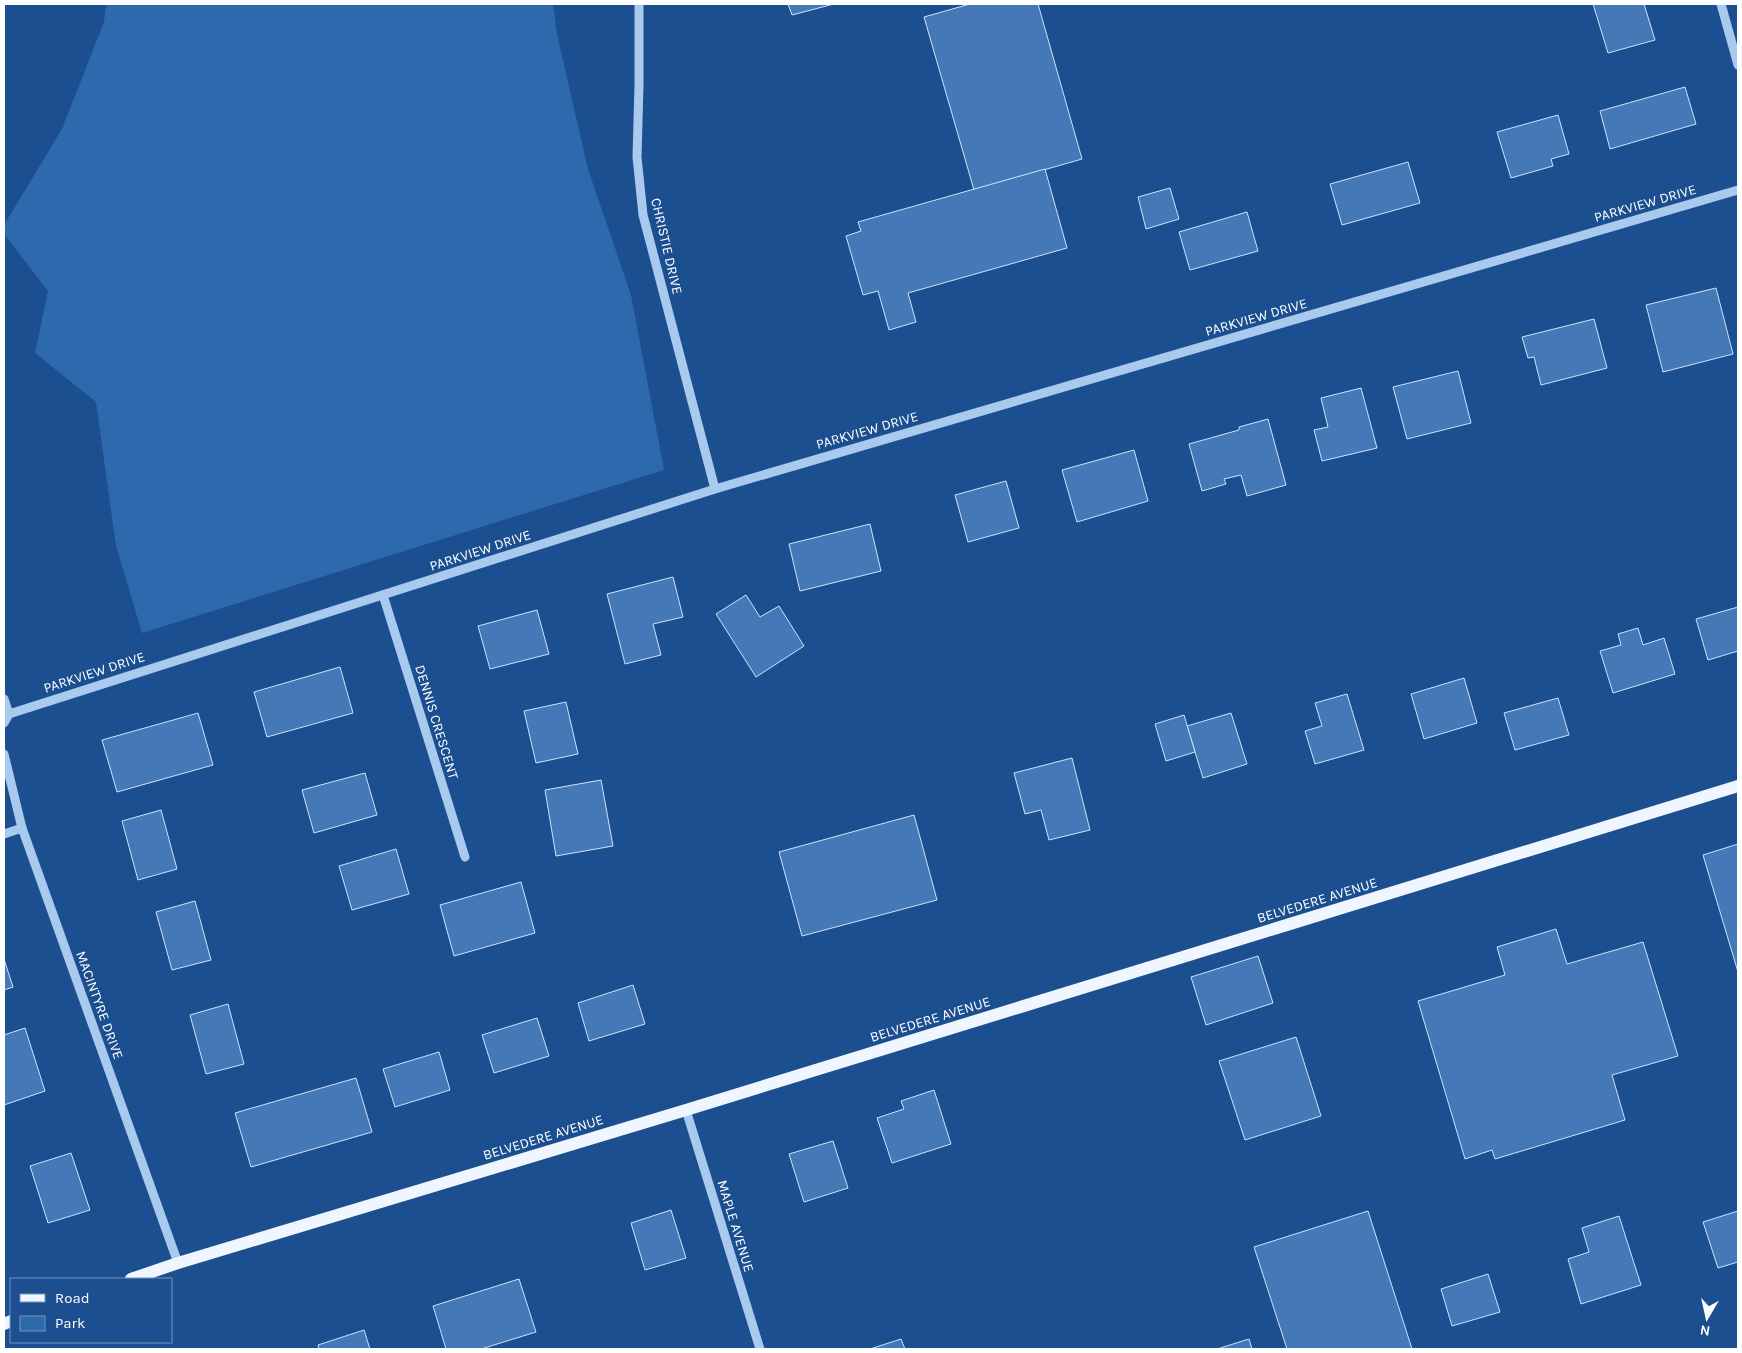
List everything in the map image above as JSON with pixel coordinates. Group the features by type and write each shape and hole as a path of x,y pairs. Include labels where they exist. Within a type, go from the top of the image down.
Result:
{"main road":[{"name":"BELVEDERE AVENUE","path":"134,1278 1738,786"}],"street":[{"name":"CHRISTIE DRIVE","path":"639,4 640,85 637,157 643,215 715,489"},
{"path":"1721,4 1738,65"},
{"name":"PARKVIEW DRIVE","path":"9,714 715,489 1738,190"},
{"name":"DENNIS CRESCENT","path":"383,595 465,857"},
{"path":"4,700 9,714 4,723"},
{"name":"MACINTYRE DRIVE","path":"4,754 22,828 178,1263"},
{"path":"4,834 22,828"},
{"name":"MAPLE AVENUE","path":"686,1110 760,1349"}],"green space":[{"path":"106,4 553,4 557,34 588,169 631,295 664,470 142,633 116,546 96,402 35,353 48,291 4,234 4,225 62,129 104,22"}],"building":[{"path":"788,4 834,4 792,15"},
{"path":"970,4 1038,4 1082,159 974,190 924,17"},
{"path":"1593,4 1644,4 1655,40 1608,53"},
{"path":"1685,87 1696,124 1610,149 1600,111"},
{"path":"1558,115 1569,154 1551,159 1553,166 1511,178 1497,132"},
{"path":"1408,162 1420,203 1342,225 1330,184"},
{"path":"1045,169 1067,248 908,293 916,322 889,330 878,291 863,295 846,236 861,231 858,222"},
{"path":"1170,188 1179,219 1146,229 1138,197"},
{"path":"1247,212 1258,251 1190,270 1179,232"},
{"path":"1716,288 1733,354 1663,372 1646,305"},
{"path":"1594,319 1607,368 1541,385 1534,357 1528,358 1522,337"},
{"path":"1458,371 1471,423 1407,439 1393,387"},
{"path":"1361,388 1377,448 1322,461 1314,430 1328,427 1321,398"},
{"path":"1268,419 1286,485 1247,496 1241,475 1224,479 1226,484 1202,491 1189,444 1239,430 1239,427"},
{"path":"1134,450 1148,501 1077,522 1062,470"},
{"path":"1006,481 1019,528 968,542 955,495"},
{"path":"870,524 881,571 800,591 789,544"},
{"path":"673,577 683,617 653,624 661,655 625,664 607,594"},
{"path":"746,595 760,617 779,606 804,646 756,677 716,614"},
{"path":"1738,607 1738,651 1708,660 1696,619"},
{"path":"537,610 549,654 490,669 478,626"},
{"path":"1638,628 1643,645 1664,638 1675,674 1613,693 1600,651 1621,645 1618,634"},
{"path":"340,667 353,713 267,737 254,692"},
{"path":"1464,678 1477,723 1424,739 1411,694"},
{"path":"1347,694 1364,750 1315,764 1305,731 1322,726 1315,703"},
{"path":"1558,698 1569,735 1515,750 1504,713"},
{"path":"566,702 578,754 536,763 524,711"},
{"path":"198,713 213,765 117,792 102,740"},
{"path":"1231,713 1247,764 1203,778 1187,726"},
{"path":"1184,715 1195,752 1166,761 1155,724"},
{"path":"1072,758 1090,830 1049,840 1041,810 1025,814 1014,773"},
{"path":"365,773 377,815 314,833 302,790"},
{"path":"601,780 613,846 556,856 545,790"},
{"path":"161,810 177,869 138,880 122,821"},
{"path":"914,815 937,900 802,936 779,852"},
{"path":"1738,844 1738,972 1703,855"},
{"path":"396,849 409,894 352,910 339,866"},
{"path":"521,882 535,933 454,956 440,905"},
{"path":"195,901 211,960 172,970 156,912"},
{"path":"1556,929 1567,964 1643,942 1678,1056 1612,1075 1625,1120 1495,1159 1492,1150 1465,1159 1418,1001 1505,975 1497,947"},
{"path":"1258,956 1273,1003 1206,1025 1191,977"},
{"path":"4,959 13,987 4,990"},
{"path":"633,985 645,1024 589,1041 578,1003"},
{"path":"228,1004 244,1064 206,1074 190,1015"},
{"path":"537,1018 549,1056 494,1073 482,1035"},
{"path":"25,1028 45,1091 4,1105 4,1035"},
{"path":"1296,1037 1321,1116 1245,1140 1219,1061"},
{"path":"439,1052 450,1090 395,1107 383,1069"},
{"path":"356,1078 372,1132 251,1167 235,1113"},
{"path":"934,1090 951,1144 892,1163 877,1118 904,1109 901,1101"},
{"path":"833,1141 848,1188 804,1202 789,1154"},
{"path":"71,1153 90,1210 48,1223 30,1166"},
{"path":"671,1210 686,1258 645,1270 631,1223"},
{"path":"1368,1211 1412,1349 1287,1349 1254,1247"},
{"path":"1738,1211 1738,1262 1718,1268 1703,1222"},
{"path":"1619,1216 1641,1285 1581,1304 1568,1259 1589,1252 1582,1228"},
{"path":"1488,1274 1500,1312 1452,1326 1441,1289"},
{"path":"519,1279 536,1332 481,1349 446,1349 433,1306"},
{"path":"364,1330 370,1349 319,1349 318,1345"},
{"path":"901,1339 905,1349 870,1349"},
{"path":"1249,1339 1252,1349 1217,1349"}]}
